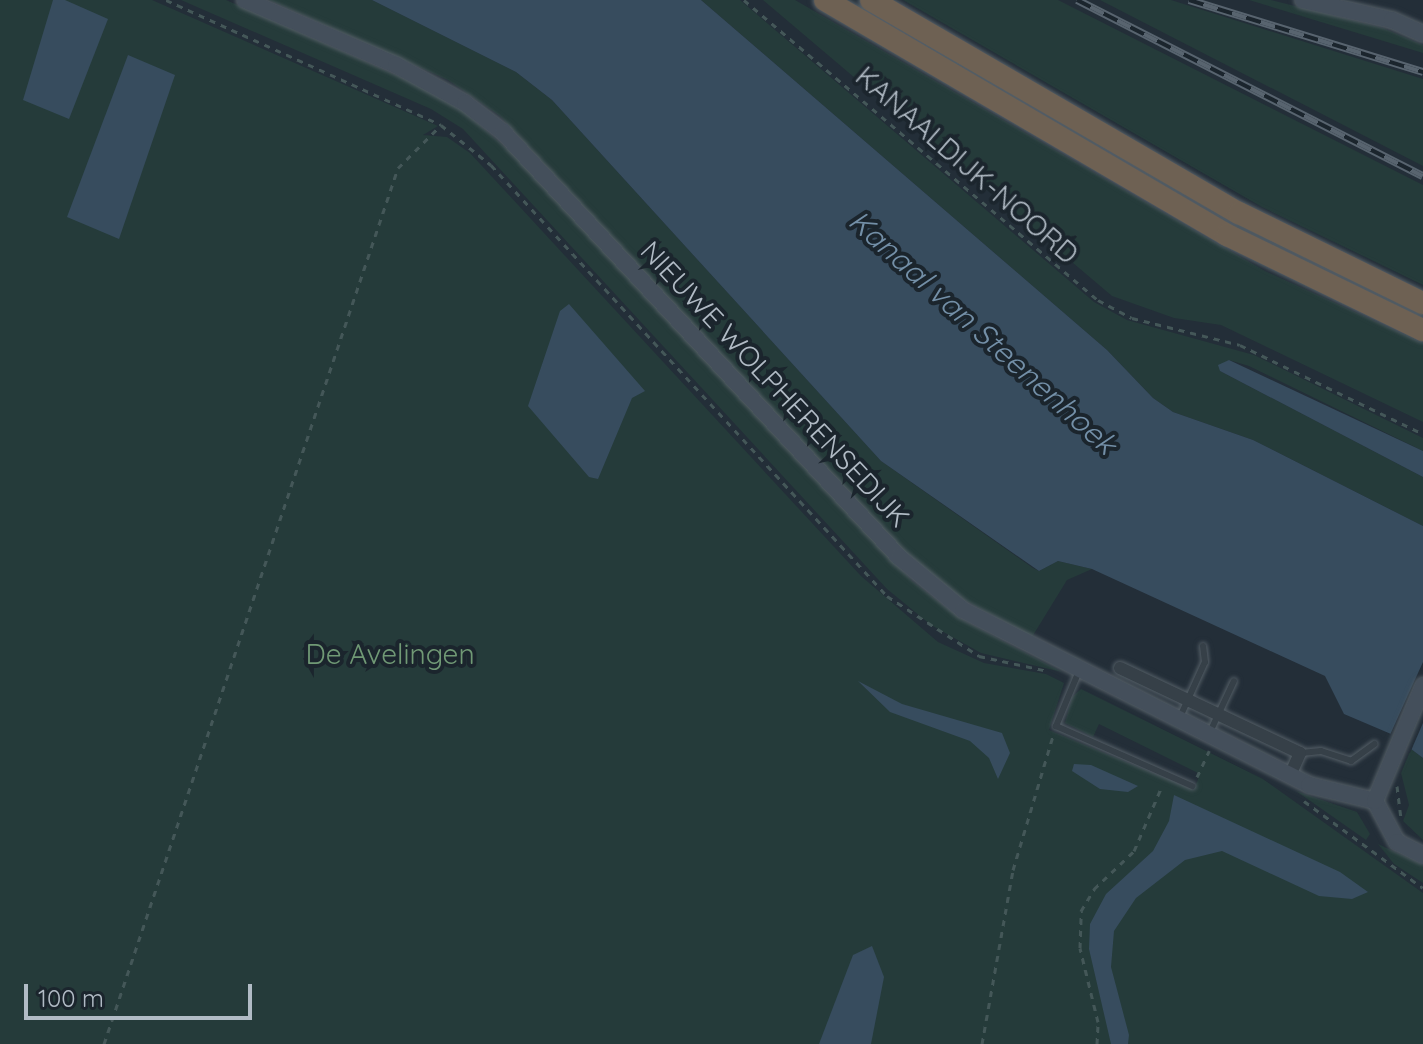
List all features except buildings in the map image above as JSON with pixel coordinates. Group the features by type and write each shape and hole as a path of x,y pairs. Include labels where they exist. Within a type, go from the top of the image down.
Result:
{"highway":[{"path":"825,0 1227,235 1423,330"},
{"path":"871,0 1229,208 1423,303"}],"street":[{"name":"NIEUWE WOLPHERENSEDIJK","path":"245,0 396,65 465,103 503,132 899,557 963,610 1180,718 1210,740 1328,792 1375,801"},
{"path":"1303,0 1392,20 1423,34"},
{"path":"1120,668 1300,753 1290,775"},
{"path":"1423,686 1375,801 1397,842 1423,855"}],"lane":[{"path":"1180,718 1205,662 1203,646"},
{"path":"1079,669 1056,726 1192,786"},
{"path":"1210,740 1234,681"},
{"path":"1300,753 1321,751 1351,761 1374,744"}],"path":[{"path":"104,1044 398,168 441,125 166,0"},
{"name":"KANAALDIJK-NOORD","path":"744,0 1079,287 1132,318 1248,348 1423,434"},
{"path":"982,1044 1013,870 1031,794 1056,726"},
{"path":"1192,786 1210,740"},
{"path":"1097,1044 1098,1022 1080,948 1081,911 1094,889 1134,851 1165,773"},
{"path":"1368,845 1423,888"}],"green space":[{"name":"De Avelingen","path":"0,0 152,0 438,126 423,135 447,137 470,153 861,576 938,642 984,663 1046,674 1064,683 1049,730 1194,790 1200,774 1099,724 1093,737 1065,723 1072,697 1081,689 1263,779 1423,893 1423,1044 0,1044"},
{"path":"181,0 226,0 416,84 462,110 536,174 912,581 961,619 1062,672 981,653 931,625 887,589 463,129 431,109"},
{"path":"269,0 372,0 516,72 552,100 881,461 1033,568 1039,571 1058,561 1092,569 1067,580 1032,637 950,592 905,555 500,116 448,80"},
{"path":"701,0 740,0 1094,302 1127,320 1254,355 1423,438 1423,451 1249,366 1229,360 1220,371 1423,477 1423,526 1253,440 1173,412 1153,398 1107,350"},
{"path":"763,0 795,0 1265,271 1423,343 1423,422 1221,325 1174,318 1112,296"},
{"path":"903,0 1058,0 1423,185 1423,285 1262,207"},
{"path":"1100,0 1171,0 1423,79 1423,166"},
{"path":"1249,0 1271,0 1383,28 1423,45 1423,53"},
{"path":"1411,749 1423,758 1423,840 1403,821 1409,805 1401,773"},
{"path":"1296,791 1357,812 1370,834 1366,840"},
{"path":"1378,844 1423,865 1423,883 1394,864"}],"water":[{"path":"53,0 65,0 108,19 69,119 23,100"},
{"name":"Kanaal van Steenenhoek","path":"372,0 701,0 1107,350 1153,398 1173,412 1253,440 1423,526 1423,758 1391,734 1344,714 1325,676 1092,569 1058,561 1039,571 881,461 552,100 516,72"},
{"path":"128,55 175,75 119,239 67,217"},
{"path":"569,304 645,391 632,398 598,479 589,477 528,406 560,311"},
{"path":"1229,360 1423,451 1423,477 1220,371 1218,365"},
{"path":"858,681 902,704 1002,733 1010,753 998,779 989,758 970,741 890,712"},
{"path":"1074,764 1091,765 1138,786 1128,792 1100,789 1072,771"},
{"path":"1174,795 1340,872 1368,892 1352,899 1319,896 1222,851 1185,860 1136,898 1114,931 1111,967 1129,1035 1128,1044 1111,1044 1089,949 1090,924 1106,894 1153,851 1169,821"},
{"path":"872,946 884,977 871,1044 819,1044 853,955"}],"pier":[{"path":"1423,662 1423,723 1410,753 1389,737"}],"railway":[{"path":"1077,0 1423,176"},
{"path":"1189,0 1423,72"}]}
